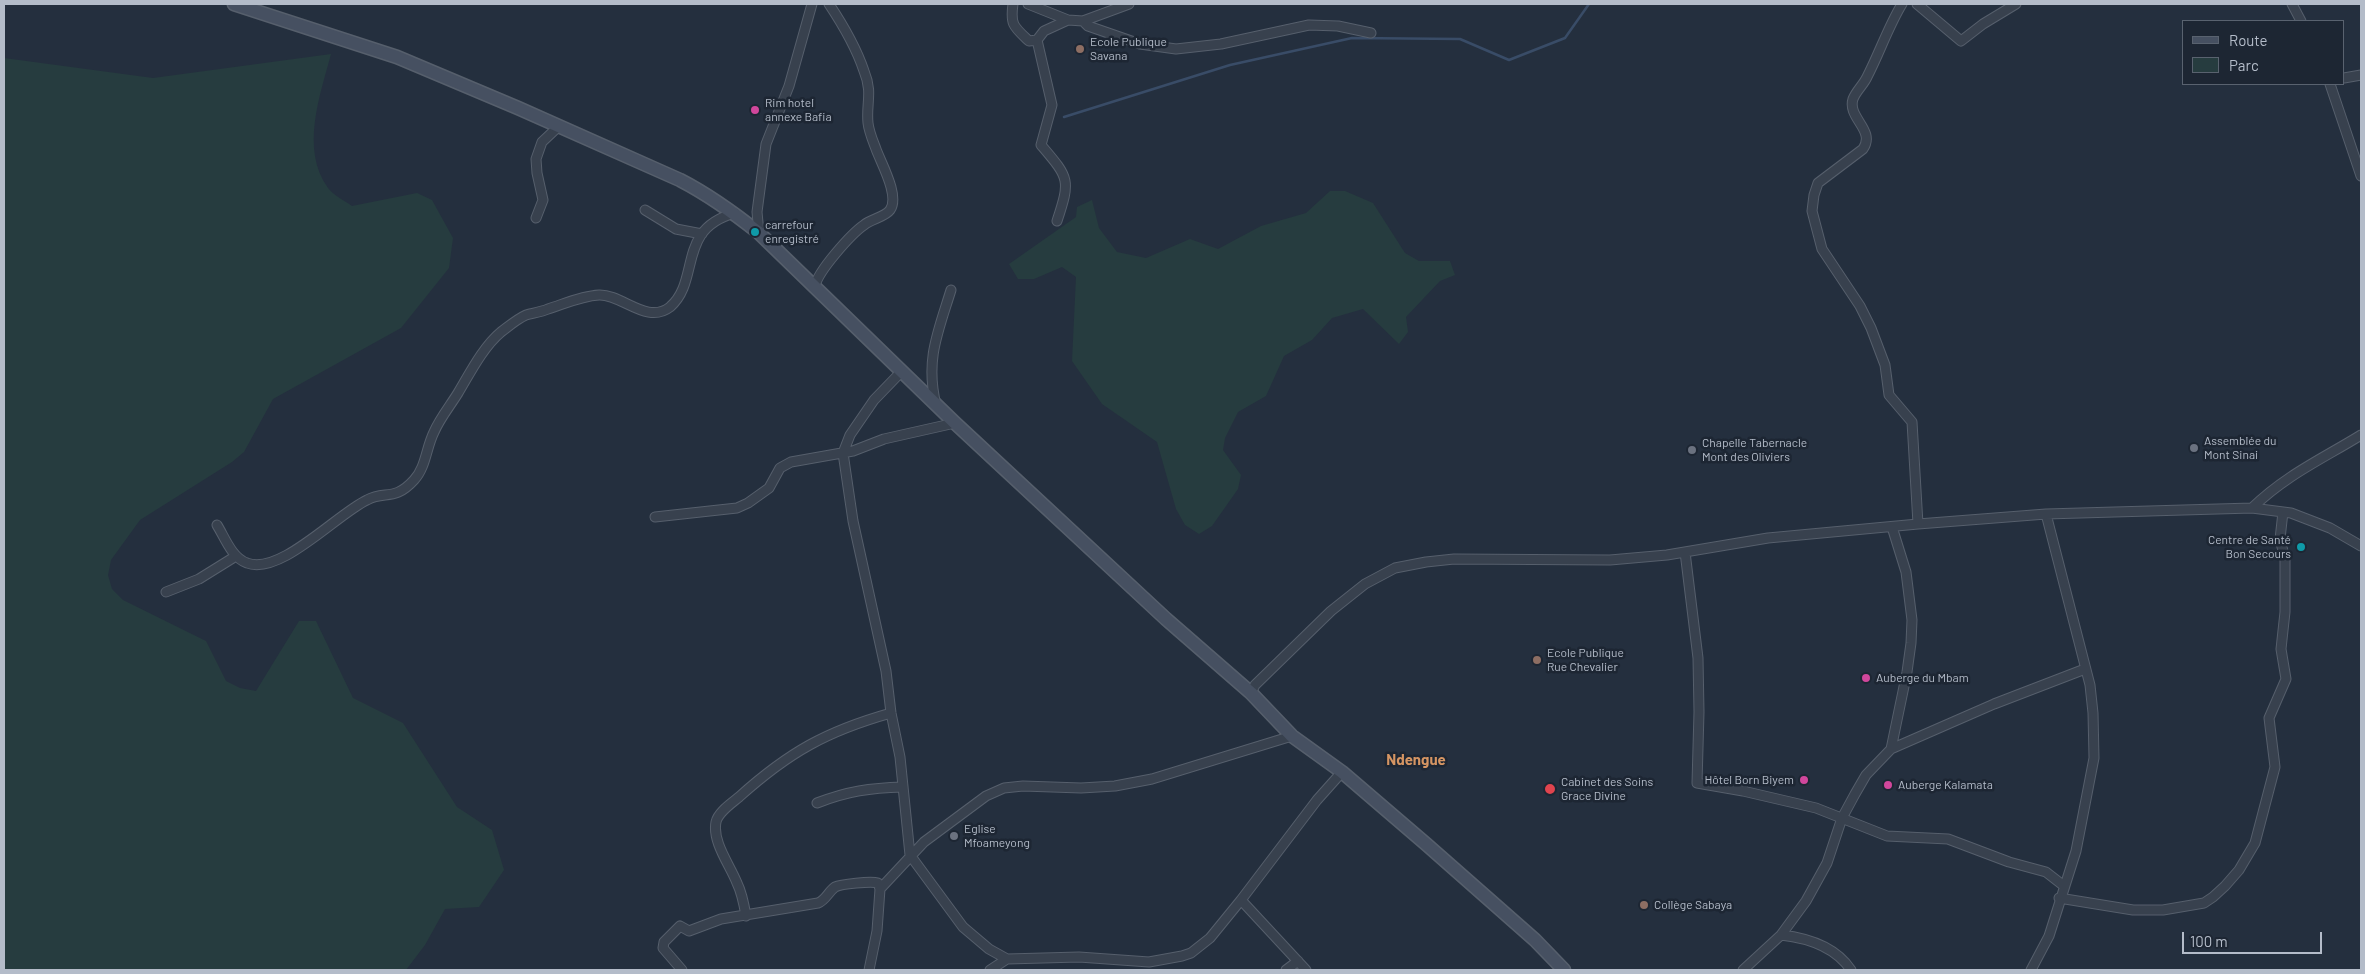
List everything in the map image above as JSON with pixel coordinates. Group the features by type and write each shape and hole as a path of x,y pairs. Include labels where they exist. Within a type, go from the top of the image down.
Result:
{"main road":[{"path":"234,4 397,57 680,180 707,194 735,213 759,233 936,405 1159,613 1251,693 1292,736 1342,772 1535,940 1564,970"}],"street":[{"path":"759,233 757,212 766,144 791,79 812,4"},
{"path":"815,286 830,260 852,234 868,222 886,213 892,206 893,200 889,181 869,130 869,84 849,37 829,4"},
{"path":"1013,4 1011,19 1015,28 1029,41 1037,40 1044,31 1068,20"},
{"path":"1028,4 1068,20 1083,21 1129,4"},
{"path":"1902,4 1888,26 1867,77 1853,99 1854,111 1866,132 1867,143 1863,149 1818,183 1812,211 1822,249 1860,306 1871,328 1886,365 1889,395 1912,422 1918,524"},
{"path":"1917,4 1962,41 1983,24 2016,4"},
{"path":"2292,4 2300,20"},
{"path":"1083,21 1088,26 1140,44 1176,49 1221,44 1309,25 1338,26 1371,33"},
{"path":"1037,40 1052,105 1041,145 1062,170 1067,191 1057,221"},
{"path":"2345,78 2361,76"},
{"path":"2330,85 2361,176"},
{"path":"536,218 543,200 536,159 542,142 559,126"},
{"path":"645,210 676,229 702,234"},
{"path":"217,525 236,556 246,563 255,565 282,558 368,499 395,495 407,487 420,472 432,434 443,416 481,356 499,334 513,322 526,315 578,299 600,295 656,313 669,307 680,294 696,244 702,234 715,220 735,213"},
{"path":"936,405 931,385 931,358 951,290"},
{"path":"902,371 874,400 850,435 843,453 853,521 886,671 891,713 900,756 910,855 963,927 989,949 1006,959 1079,957 1150,962 1191,953 1210,938 1317,800 1342,772"},
{"path":"655,517 737,508 748,503 769,488 784,465 828,454 843,453 884,439 955,423"},
{"path":"2252,508 2292,475 2361,435"},
{"path":"1251,693 1255,685 1270,669 1331,611 1365,584 1395,568 1426,562 1454,559 1610,560 1685,552 1768,538 1918,524 2046,514 2252,508 2291,513 2330,528 2361,546"},
{"path":"2060,898 2133,910 2163,910 2204,903 2225,886 2239,870 2255,843 2275,767 2269,718 2286,679 2281,649 2285,612 2285,559 2280,539 2283,512"},
{"path":"2031,970 2049,936 2076,851 2094,758 2093,713 2085,669 2046,514"},
{"path":"1891,749 1907,672 1912,620 1906,572 1892,527"},
{"path":"1685,552 1698,658 1697,783 1781,799 1816,808 1887,836 1948,838 2009,862 2046,872 2064,886"},
{"path":"166,592 199,579 236,556"},
{"path":"1743,970 1781,935 1816,885 1832,850 1842,818 1866,775 1891,749 1994,704 2085,669"},
{"path":"746,916 739,889 717,836 716,823 721,814 762,776 810,743 848,726 891,713"},
{"path":"880,889 910,855 965,810 986,796 1004,788 1023,786 1081,788 1115,786 1190,769 1292,736"},
{"path":"817,803 849,791 903,787"},
{"path":"682,970 663,948 664,942 680,926 689,931 712,921 818,903 825,900 828,894 838,886 872,882 878,883 880,889 877,931 868,970"},
{"path":"1241,900 1306,970"},
{"path":"1781,935 1816,942 1845,961 1851,970"},
{"path":"990,970 1006,959"},
{"path":"1286,970 1298,961"}],"green space":[{"path":"331,54 318,105 314,140 315,157 320,173 328,188 352,206 417,193 432,200 453,238 449,268 401,328 273,399 244,452 232,462 140,520 111,560 108,575 112,589 123,600 206,641 226,681 240,688 256,691 299,621 316,621 353,698 403,723 457,807 492,830 504,870 479,907 445,909 425,945 406,970 4,970 4,58 153,78"},
{"path":"1330,191 1345,191 1373,203 1405,253 1419,261 1450,261 1455,275 1440,281 1406,317 1408,332 1399,344 1363,309 1332,318 1312,340 1284,356 1266,396 1238,412 1225,438 1223,450 1241,475 1238,489 1212,526 1199,534 1185,525 1176,509 1157,442 1102,404 1072,361 1076,277 1062,267 1034,279 1018,279 1009,264 1076,217 1077,207 1092,200 1099,228 1117,252 1146,258 1190,239 1218,249 1261,226 1306,213"}],"waterway":[{"path":"1064,117 1230,65 1352,38 1460,39 1509,60 1565,38 1589,4"}],"place":[{"name":"Ecole Publique Savana","path":"1080,49"},
{"name":"Rim hotel annexe Bafia","path":"755,110"},
{"name":"carrefour enregistré","path":"755,232"},
{"name":"Assemblée du Mont Sinai","path":"2194,448"},
{"name":"Chapelle Tabernacle Mont des Oliviers","path":"1692,450"},
{"name":"Centre de Santé Bon Secours","path":"2301,547"},
{"name":"Ecole Publique Rue Chevalier","path":"1537,660"},
{"name":"Auberge du Mbam","path":"1866,678"},
{"name":"Hôtel Born Biyem","path":"1804,780"},
{"name":"Auberge Kalamata","path":"1888,785"},
{"name":"Cabinet des Soins Grace Divine","path":"1550,789"},
{"name":"Eglise Mfoameyong","path":"954,836"},
{"name":"Collège Sabaya","path":"1644,905"}],"district":[{"name":"Ndengue","path":"1416,760"}]}
